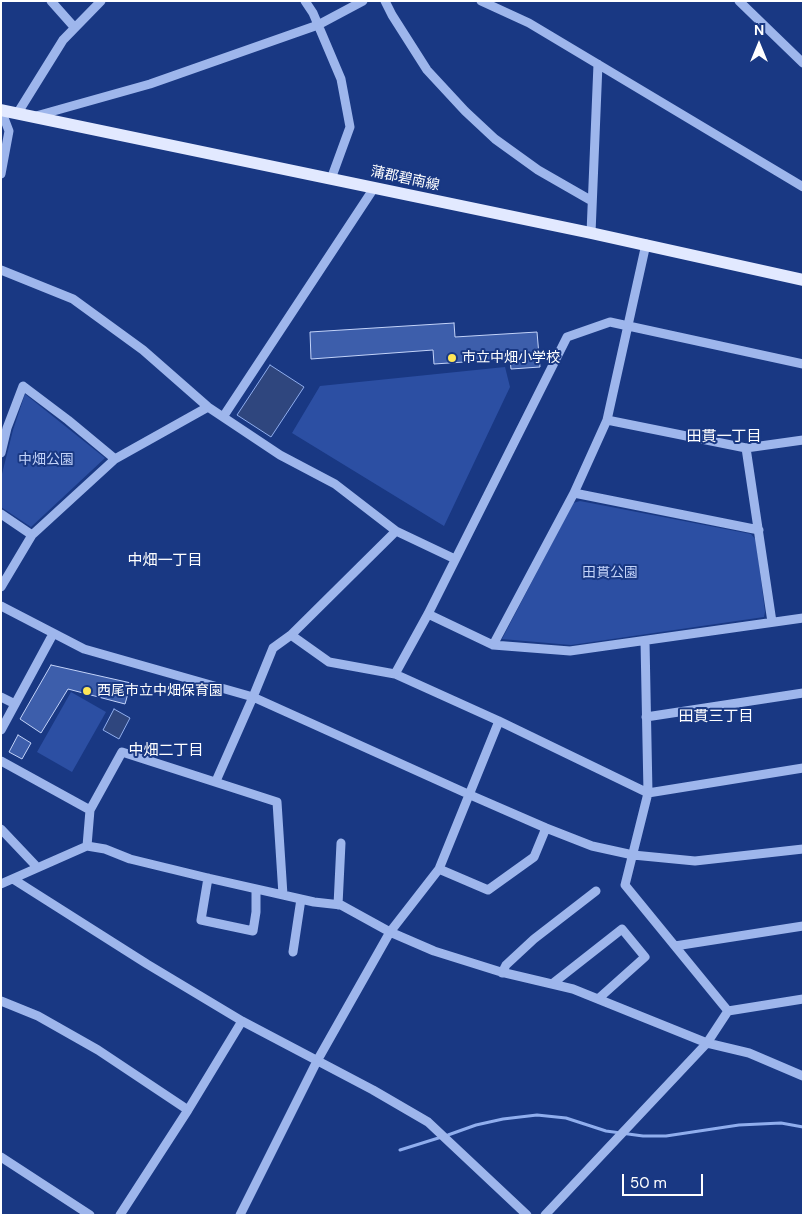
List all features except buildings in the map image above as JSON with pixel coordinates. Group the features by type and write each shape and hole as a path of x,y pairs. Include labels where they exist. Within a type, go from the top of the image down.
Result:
{"main road":[{"name":"蒲郡碧南線","path":"1,110 31,118 646,244 803,280"}],"street":[{"path":"51,1 75,28"},
{"path":"17,114 64,40 101,1"},
{"path":"305,1 318,25 341,79 350,127 331,179"},
{"path":"31,118 150,84 318,25 363,1"},
{"path":"385,1 428,70 465,111 495,139 538,170 592,201"},
{"path":"481,1 529,23 803,187"},
{"path":"739,1 803,63"},
{"path":"591,233 598,64"},
{"path":"1,110 9,132 1,174"},
{"path":"223,417 374,188"},
{"path":"493,645 574,493 607,420 646,244"},
{"path":"1,270 73,299 143,350 208,407 280,455 335,484 396,531 455,559"},
{"path":"394,674 428,614 567,337 610,322 803,364"},
{"path":"1,453 4,427 23,386 115,458"},
{"path":"1,587 32,535 115,458 208,407"},
{"path":"607,420 746,448 803,440"},
{"path":"746,448 772,622"},
{"path":"574,493 759,530"},
{"path":"1,514 32,535"},
{"path":"216,781 253,697 272,648 291,635 396,531"},
{"path":"1,606 84,649 253,697 468,794 592,846 633,855 694,861 803,849"},
{"path":"428,614 493,645 570,651 803,618"},
{"path":"1,730 53,634"},
{"path":"291,635 329,662 394,674 648,793 803,768"},
{"path":"645,641 648,793 625,884 728,1011"},
{"path":"646,718 803,693"},
{"path":"1,697 15,704"},
{"path":"240,1215 317,1061 390,932 438,869 499,722"},
{"path":"87,846 90,810 122,752 277,802 283,896"},
{"path":"1,761 90,810"},
{"path":"438,869 488,890 534,857 546,828"},
{"path":"1,829 37,867"},
{"path":"338,905 341,843"},
{"path":"1,884 87,846 105,849 130,859 208,878 302,900 338,905 390,932 434,951 502,973 573,989 707,1043 748,1053 803,1076"},
{"path":"208,878 201,920 253,931 256,912 256,889"},
{"path":"13,879 147,964 242,1021 374,1090 428,1122 526,1215"},
{"path":"502,973 506,965 534,939 596,891"},
{"path":"293,952 302,900"},
{"path":"675,946 803,926"},
{"path":"552,984 622,929 645,957 598,999"},
{"path":"545,1215 707,1043 728,1011 803,1000"},
{"path":"1,1001 38,1016 98,1050 188,1110"},
{"path":"120,1215 188,1110 242,1021"},
{"path":"1,1157 90,1215"}],"green space":[{"path":"505,367 510,387 444,526 292,433 320,386"},
{"name":"中畑公園","path":"25,394 105,458 31,527 1,507 1,478 13,430"},
{"name":"田貫公園","path":"580,501 751,534 756,540 765,612 764,617 571,645 502,639 573,503"},
{"path":"71,692 106,712 72,772 37,752"}],"shaded area":[{"path":"270,365 304,387 271,437 237,415"},
{"path":"114,709 130,718 119,739 103,730"}],"waterway":[{"path":"400,1150 476,1125 503,1119 537,1115 566,1118 606,1131 643,1136 666,1136 739,1125 781,1123 803,1127"}],"place":[{"name":"市立中畑小学校","path":"452,358"},
{"name":"西尾市立中畑保育園","path":"87,691"}],"district":[{"name":"田貫一丁目","path":"724,437"},
{"name":"中畑一丁目","path":"165,561"},
{"name":"田貫三丁目","path":"716,717"},
{"name":"中畑二丁目","path":"166,751"}]}
